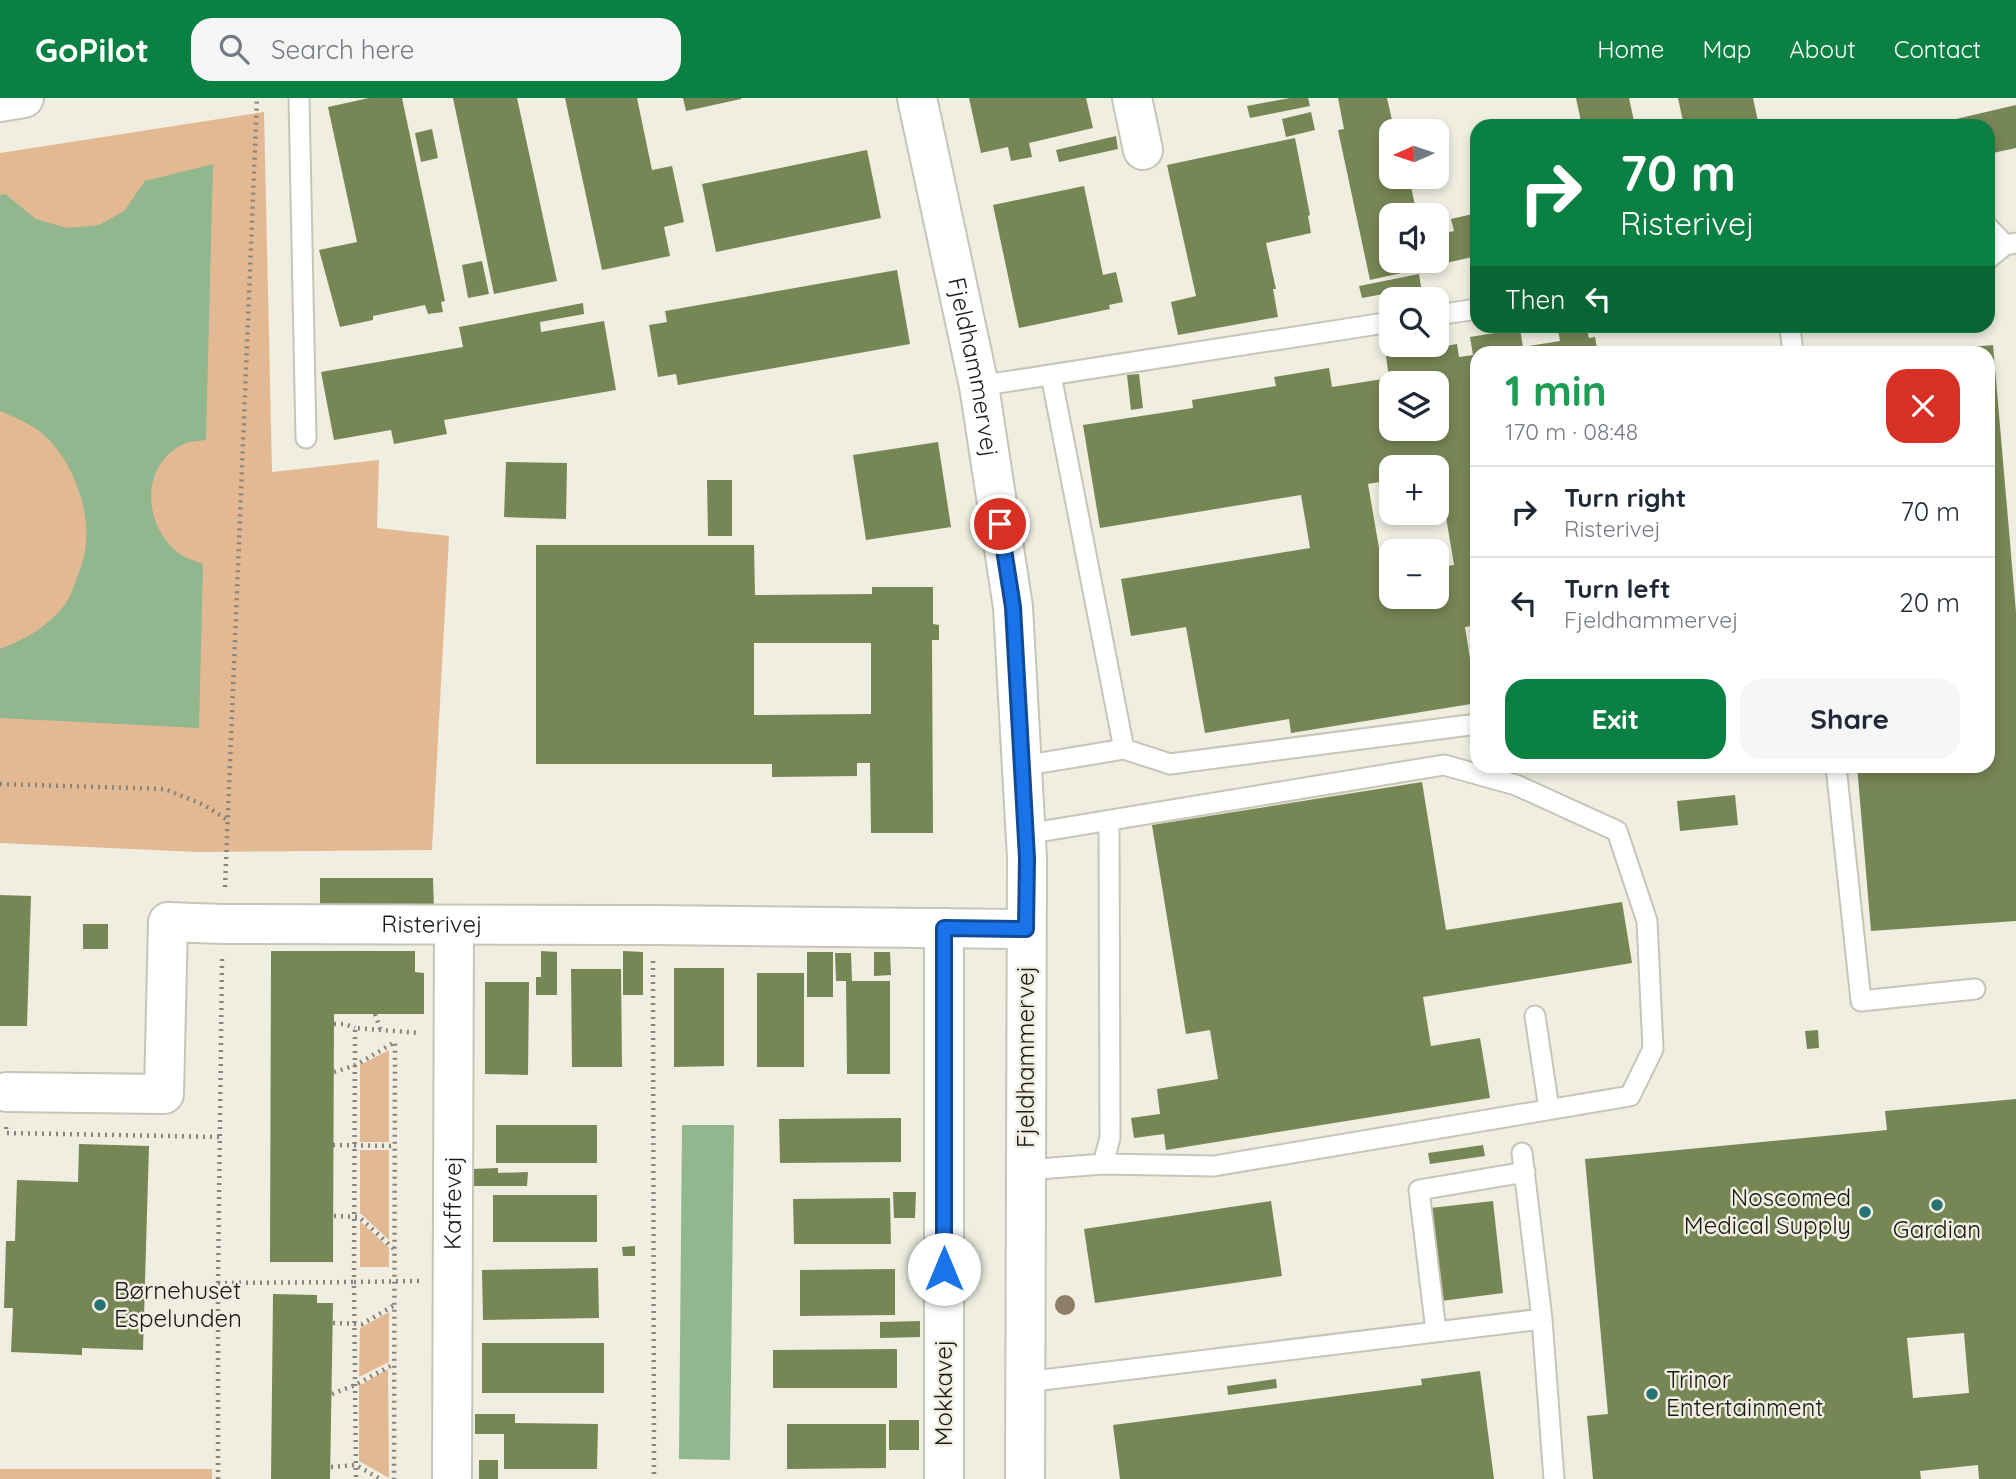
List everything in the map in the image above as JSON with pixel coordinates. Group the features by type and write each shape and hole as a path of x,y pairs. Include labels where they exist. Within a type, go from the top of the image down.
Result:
{"street":[{"path":"0,102 24,98"},
{"name":"Fjeldhammervej","path":"917,98 979,386 1013,607 1026,834 1025,1479"},
{"path":"1132,98 1143,150"},
{"name":"Risterivej","path":"3,1091 164,1094 167,922 1026,929"},
{"name":"Kaffevej","path":"452,1479 454,925"},
{"name":"Mokkavej","path":"944,928 944,1479"}],"lane":[{"path":"299,98 306,438"},
{"path":"1995,232 2011,244 1995,254"},
{"path":"1449,313 1470,310"},
{"path":"979,386 1379,324"},
{"path":"1051,375 1124,749"},
{"path":"1022,766 1124,749 1170,764 1470,724"},
{"path":"1026,834 1444,765 1470,772"},
{"path":"1026,1170 1103,1164 1214,1166 1630,1096 1653,1049 1647,921 1617,831 1516,785 1473,773"},
{"path":"1837,773 1861,1001 1975,989"},
{"path":"1103,1164 1110,1138 1109,821"},
{"path":"1535,1016 1549,1109"},
{"path":"1436,1331 1419,1190 1523,1163 1542,1319 1555,1479"},
{"path":"1026,1382 1542,1319"}],"path":[{"path":"218,1479 223,924 257,98"},
{"path":"0,784 164,789 204,805 226,819"},
{"path":"653,925 654,1479"},
{"path":"375,1014 381,1031"},
{"path":"334,1024 407,1033"},
{"path":"355,1028 356,1479"},
{"path":"394,1479 395,1033"},
{"path":"334,1072 356,1065 395,1042"},
{"path":"333,1145 394,1146"},
{"path":"334,1216 359,1217 394,1249"},
{"path":"218,1283 401,1281"},
{"path":"333,1323 362,1324 394,1305"},
{"path":"332,1394 394,1364"},
{"path":"331,1467 356,1465 380,1479"}],"shaded area":[{"path":"264,112 272,472 379,460 377,528 449,536 432,850 198,852 0,843 0,153"},
{"path":"213,164 206,440 186,443 169,454 159,467 151,498 160,531 170,545 183,556 203,564 199,728 0,718 0,649 36,631 66,603 83,558 86,528 81,498 62,456 38,430 0,411 0,195 5,194 36,219 67,228 99,225 124,211 145,181"},
{"path":"389,1050 389,1142 360,1142 360,1065"},
{"path":"682,1125 734,1125 730,1460 679,1459"},
{"path":"360,1150 389,1150 389,1240 360,1213"},
{"path":"360,1221 389,1248 389,1267 360,1267"},
{"path":"389,1312 389,1362 359,1377 360,1328"},
{"path":"388,1369 389,1478 359,1461 359,1386"},
{"path":"0,1469 212,1469 212,1479 0,1479"}],"building":[{"path":"369,98 402,98 445,301 441,302 443,312 428,314 425,305 373,316 373,320 340,327 319,250 357,242 328,107"},
{"path":"453,98 517,98 557,281 494,294"},
{"path":"565,98 637,98 652,170 672,166 684,222 664,227 670,256 602,270"},
{"path":"683,98 741,98 741,99 686,111"},
{"path":"969,98 1086,98 1093,128 1029,143 1032,157 1011,161 1008,147 981,153"},
{"path":"1290,98 1308,98 1310,106 1250,118 1247,106"},
{"path":"1338,98 1387,98 1392,119 1379,119 1379,189 1412,189 1414,203 1379,203 1379,273 1401,273 1370,280 1338,130 1344,129"},
{"path":"1576,98 1629,98 1634,119 1580,119"},
{"path":"1678,98 1753,98 1758,119 1682,119"},
{"path":"2016,105 2016,148 1995,152 1995,119 1956,119"},
{"path":"1311,112 1315,130 1286,137 1282,119"},
{"path":"432,129 438,158 421,162 415,133"},
{"path":"1116,136 1118,149 1059,162 1056,150"},
{"path":"1295,138 1311,233 1266,243 1276,289 1273,289 1278,317 1178,335 1171,302 1196,296 1167,165"},
{"path":"867,150 881,218 716,252 702,184"},
{"path":"1084,186 1103,275 1116,272 1123,302 1109,305 1110,309 1019,328 993,205"},
{"path":"1470,215 1470,258 1449,262 1449,232 1454,231 1451,219"},
{"path":"482,261 489,294 468,298 462,265"},
{"path":"897,270 910,344 678,385 676,374 658,377 649,325 667,322 665,311"},
{"path":"1419,274 1421,287 1379,287 1379,295 1362,298 1359,286"},
{"path":"583,303 584,314 540,322 541,332 604,321 616,390 444,420 447,434 394,444 391,430 334,440 321,372 463,347 459,327"},
{"path":"1521,333 1523,346 1472,346 1470,337"},
{"path":"1559,333 1588,333 1589,338 1595,337 1597,346 1529,346 1560,341"},
{"path":"1457,344 1459,357 1470,355 1470,626 1465,627 1470,659 1470,704 1291,733 1289,719 1205,733 1186,627 1131,636 1121,579 1310,548 1301,495 1100,528 1083,425 1193,408 1192,400 1276,386 1274,377 1329,368 1332,387 1379,380 1379,441 1449,441 1449,371 1388,371 1386,357 1449,357 1449,345","holes":["1379,455 1449,455 1447,525 1454,565 1449,566 1449,609 1379,609 1379,548 1368,484 1379,482"]},
{"path":"1995,368 2016,612 2016,921 1871,931 1858,773 1995,773"},
{"path":"1139,374 1143,408 1131,410 1127,375"},
{"path":"938,442 951,527 866,540 853,455"},
{"path":"506,462 567,463 566,519 504,517"},
{"path":"707,480 732,480 732,536 708,536"},
{"path":"536,545 754,545 755,595 872,594 872,587 933,587 933,624 939,625 939,640 932,640 933,833 871,833 870,763 857,763 857,776 772,777 772,764 536,764","holes":["754,643 871,643 871,714 754,715"]},
{"path":"1422,782 1446,930 1622,902 1632,963 1423,997 1431,1046 1480,1038 1490,1098 1166,1150 1164,1134 1134,1138 1131,1118 1160,1114 1157,1089 1218,1079 1210,1030 1186,1034 1152,825"},
{"path":"1735,795 1738,825 1680,831 1677,801"},
{"path":"320,878 433,878 434,910 320,909"},
{"path":"0,895 31,896 27,1026 0,1026"},
{"path":"83,924 108,924 108,949 83,949"},
{"path":"271,951 415,951 415,972 424,973 424,1014 334,1014 333,1262 270,1262"},
{"path":"541,951 557,952 557,995 536,995 536,977 541,977"},
{"path":"623,951 643,952 643,995 623,995"},
{"path":"807,952 833,952 833,997 807,997"},
{"path":"874,952 890,952 891,975 874,976"},
{"path":"835,953 851,953 852,981 890,981 890,1074 847,1074 846,981 836,981"},
{"path":"674,968 724,968 724,1066 674,1067"},
{"path":"571,969 621,969 622,1067 572,1067"},
{"path":"757,973 804,973 804,1067 757,1067"},
{"path":"485,982 529,982 528,1075 485,1074"},
{"path":"1818,1030 1819,1048 1807,1049 1805,1031"},
{"path":"2016,1099 2016,1479 1979,1479 1978,1465 1920,1471 1921,1479 1593,1479 1587,1416 1608,1414 1585,1159 1887,1130 1885,1111","holes":["1964,1333 1969,1393 1913,1398 1907,1338"]},
{"path":"901,1118 901,1162 780,1163 779,1119"},
{"path":"496,1125 597,1125 597,1163 496,1163"},
{"path":"79,1144 149,1146 143,1350 82,1348 82,1355 11,1352 13,1308 4,1308 6,1241 15,1241 17,1180 78,1182"},
{"path":"1483,1145 1485,1156 1430,1164 1428,1153"},
{"path":"498,1168 498,1173 528,1172 527,1186 473,1186 472,1169"},
{"path":"893,1192 916,1192 915,1218 894,1218"},
{"path":"493,1195 597,1195 597,1242 493,1242"},
{"path":"890,1198 891,1244 794,1244 793,1199"},
{"path":"1271,1201 1282,1276 1095,1303 1084,1229"},
{"path":"1493,1201 1503,1293 1441,1301 1430,1208"},
{"path":"635,1246 635,1256 623,1256 622,1247"},
{"path":"598,1268 599,1318 483,1320 482,1270"},
{"path":"895,1269 895,1315 800,1316 800,1270"},
{"path":"273,1294 317,1295 317,1303 333,1303 330,1479 271,1479"},
{"path":"920,1321 920,1337 880,1338 880,1322"},
{"path":"482,1343 604,1343 604,1393 482,1393"},
{"path":"897,1349 897,1388 773,1388 773,1350"},
{"path":"1480,1371 1494,1479 1120,1479 1113,1425 1422,1385 1421,1379"},
{"path":"1276,1379 1277,1388 1228,1395 1227,1386"},
{"path":"475,1414 515,1414 515,1423 598,1424 597,1469 504,1469 504,1434 475,1434"},
{"path":"889,1420 919,1420 919,1450 889,1450"},
{"path":"787,1424 886,1424 886,1468 787,1469"},
{"path":"479,1460 498,1460 498,1479 479,1479"}],"place":[{"name":"Gardian","path":"1937,1205"},
{"name":"Noscomed Medical Supply","path":"1865,1212"},
{"name":"Børnehuset Espelunden","path":"100,1305"},
{"name":"Trinor Entertainment","path":"1652,1394"}],"route":[{"path":"944,1269 944,928 1026,929 1027,858 1013,607 1000,524"}]}
